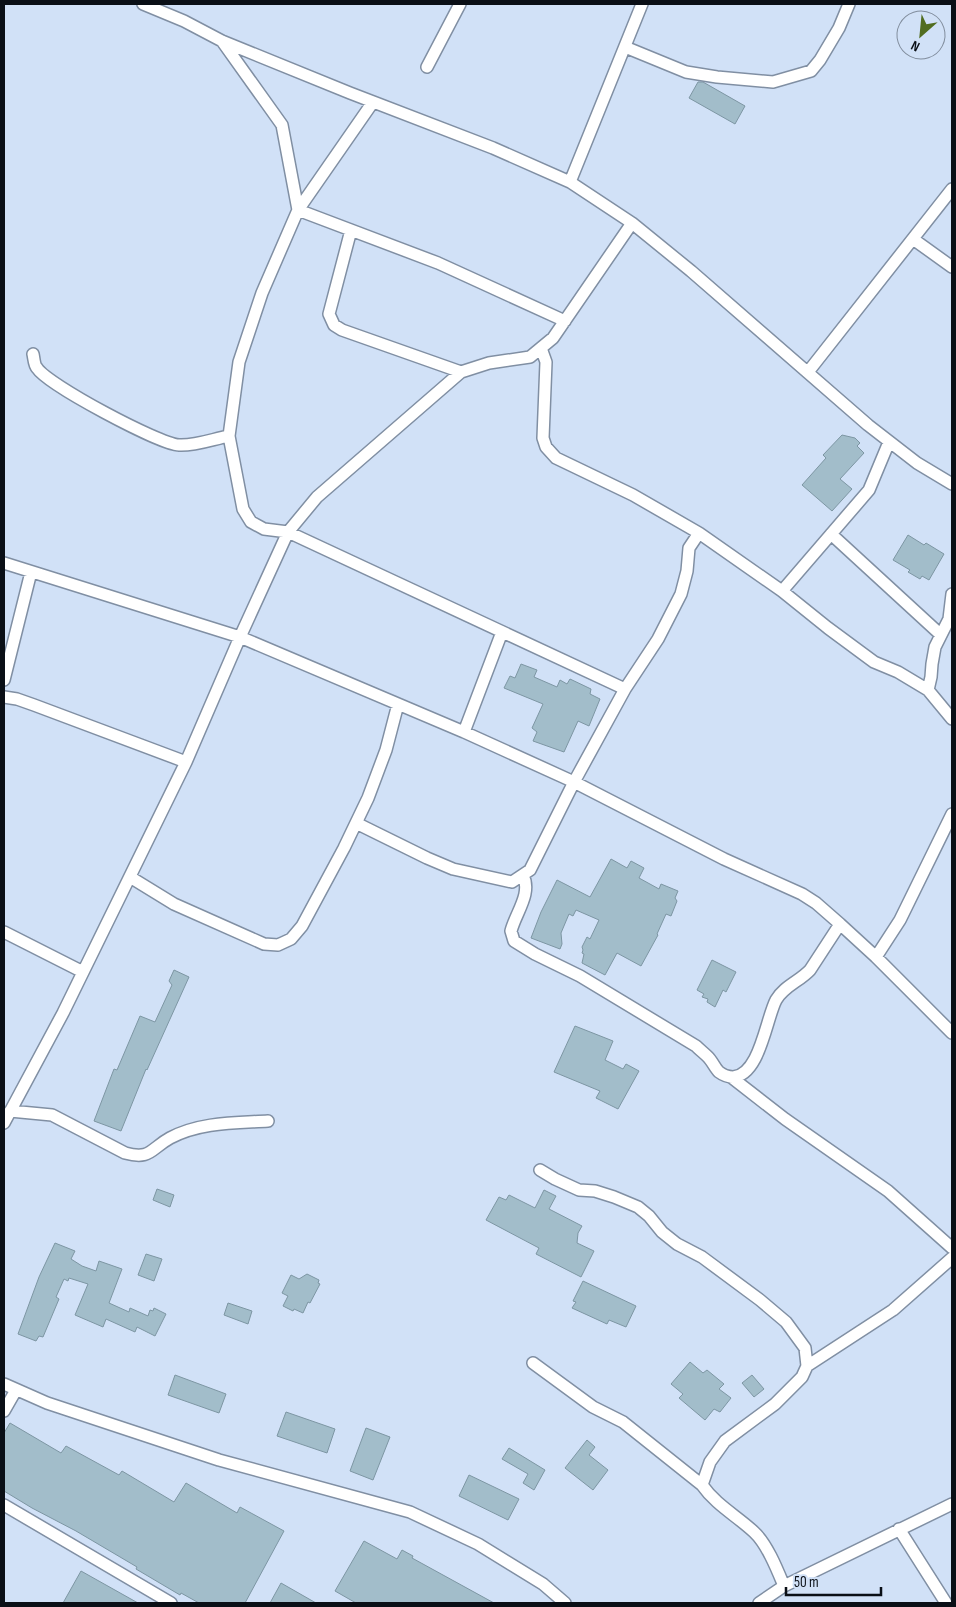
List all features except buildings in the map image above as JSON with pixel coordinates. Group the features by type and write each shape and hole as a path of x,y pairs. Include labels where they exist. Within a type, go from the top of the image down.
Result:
{"street":[{"path":"143,4 184,21 222,41 494,148 570,182 632,224 691,271 889,442 916,463 952,484"},
{"path":"427,67 460,4"},
{"path":"570,182 642,4"},
{"path":"625,47 686,72 773,82 811,71 820,60 849,4"},
{"path":"222,41 282,125 298,210"},
{"path":"373,102 298,210 262,293 239,362 229,436 242,509 251,522 264,529 288,532 625,688"},
{"path":"808,372 952,189"},
{"path":"298,210 438,263 565,321"},
{"path":"4,1123 83,972 186,762 288,532 318,497 461,372 489,363 530,357 553,338 632,224"},
{"path":"351,230 329,314 334,326 461,372"},
{"path":"913,239 952,267"},
{"path":"541,348 546,362 543,438 546,447 552,454 561,462 633,495 699,533 782,591 874,662 898,672 928,690 952,719"},
{"path":"33,354 36,368 46,378 159,440 179,445 229,436"},
{"path":"782,591 869,490 889,442"},
{"path":"356,823 453,869 512,882 530,870 574,782 625,688 658,639 682,594 689,548 699,533"},
{"path":"831,534 941,635"},
{"path":"4,563 240,637 464,732 574,782 724,859 802,894 816,903 876,957 952,1033"},
{"path":"4,680 31,572"},
{"path":"928,690 935,647 949,619 952,594"},
{"path":"464,732 502,632"},
{"path":"4,697 34,705 186,762"},
{"path":"130,877 174,904 264,944 278,946 291,939 302,926 344,848 368,798 386,750 398,704"},
{"path":"876,957 900,920 952,814"},
{"path":"523,875 527,885 526,893 511,931 514,941 535,954 580,976 696,1046 720,1072 731,1077 785,1119 888,1191 952,1248"},
{"path":"731,1077 743,1074 753,1061 759,1050 775,1001 784,990 810,970 840,924"},
{"path":"4,932 83,972"},
{"path":"10,1111 52,1115 125,1153 137,1156 148,1154 170,1138 203,1125 268,1121"},
{"path":"540,1170 580,1190 595,1191 638,1207 649,1216 662,1232 677,1244 702,1256 760,1300 786,1322 805,1348 807,1366 802,1377 775,1404 725,1441 710,1462 702,1485"},
{"path":"807,1366 894,1310 952,1258"},
{"path":"533,1363 594,1407 624,1422 702,1485 710,1496 755,1533 775,1563 784,1586"},
{"path":"4,1384 47,1402 219,1460 410,1512 478,1544 543,1584 565,1603"},
{"path":"4,1411 16,1390"},
{"path":"759,1603 784,1586 952,1504"},
{"path":"4,1505 171,1603"},
{"path":"899,1529 946,1603"}]}
